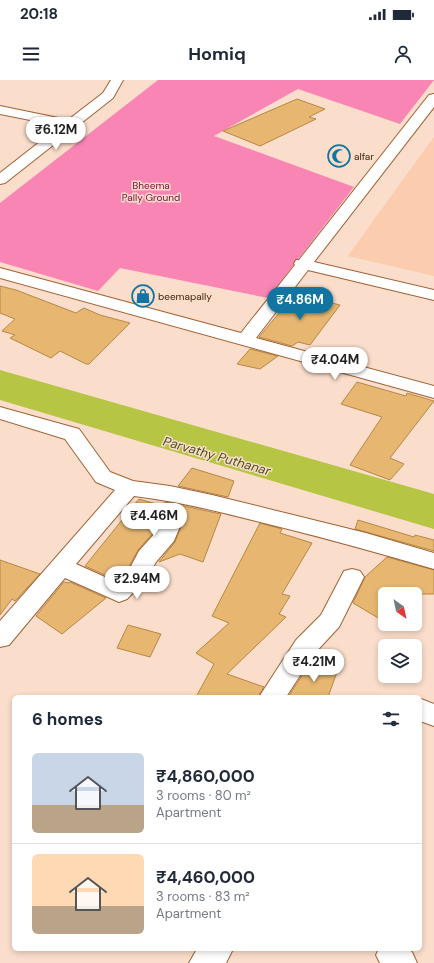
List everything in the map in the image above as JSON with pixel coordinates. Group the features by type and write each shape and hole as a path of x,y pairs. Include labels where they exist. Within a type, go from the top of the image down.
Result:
{"street":[{"path":"0,180 69,124 108,95 117,80"},
{"path":"244,340 302,264 434,98"},
{"path":"0,110 69,124"},
{"path":"302,264 434,295"},
{"path":"0,273 434,392"},
{"path":"0,413 72,434 103,477 129,488 170,493 212,502 366,541 434,561"},
{"path":"0,638 129,488"},
{"path":"61,567 119,593 139,572 147,557 166,535 172,519"},
{"path":"273,695 305,647 330,621 352,577"},
{"path":"206,963 216,951"}],"shaded area":[{"path":"434,137 434,276 348,256 399,185"}],"green space":[{"name":"Bheema Pally Ground","path":"158,80 434,80 400,124 298,89 214,136 354,187 268,298 120,268 98,291 0,262 0,203"}],"water":[{"name":"Parvathy Puthanar","path":"0,370 434,494 434,529 0,400"}],"building":[{"path":"297,99 325,109 309,117 316,119 260,146 223,131"},
{"path":"0,286 16,290 76,313 84,308 100,315 130,323 89,364 86,364 60,351 51,358 10,338 15,335 2,331 15,319 0,313"},
{"path":"300,295 340,305 310,345 298,342 292,346 259,337 285,306"},
{"path":"250,349 278,356 260,369 237,364"},
{"path":"357,382 406,396 407,393 434,401 390,458 404,464 390,480 350,465 382,417 341,404"},
{"path":"192,468 234,481 228,497 178,486"},
{"path":"139,499 163,506 165,502 221,514 203,562 180,554 159,562 175,542 184,520 181,513 171,510 163,513 155,531 138,550 130,565 116,580 85,566"},
{"path":"358,520 414,537 415,535 434,540 434,551 355,529"},
{"path":"260,523 282,529 280,533 312,543 282,594 290,596 279,614 286,617 227,674 264,687 259,695 197,695 214,664 196,653 229,623 212,616"},
{"path":"387,557 434,570 434,594 422,594 422,587 378,587 378,618 353,603 365,577"},
{"path":"0,560 40,574 15,601 12,599 0,615"},
{"path":"64,582 70,582 106,598 62,634 36,616"},
{"path":"128,625 161,634 150,657 117,648"},
{"path":"309,665 337,672 329,695 289,695"}],"place":[{"name":"alfar","path":"339,156"},
{"name":"beemapally","path":"143,296"}]}
